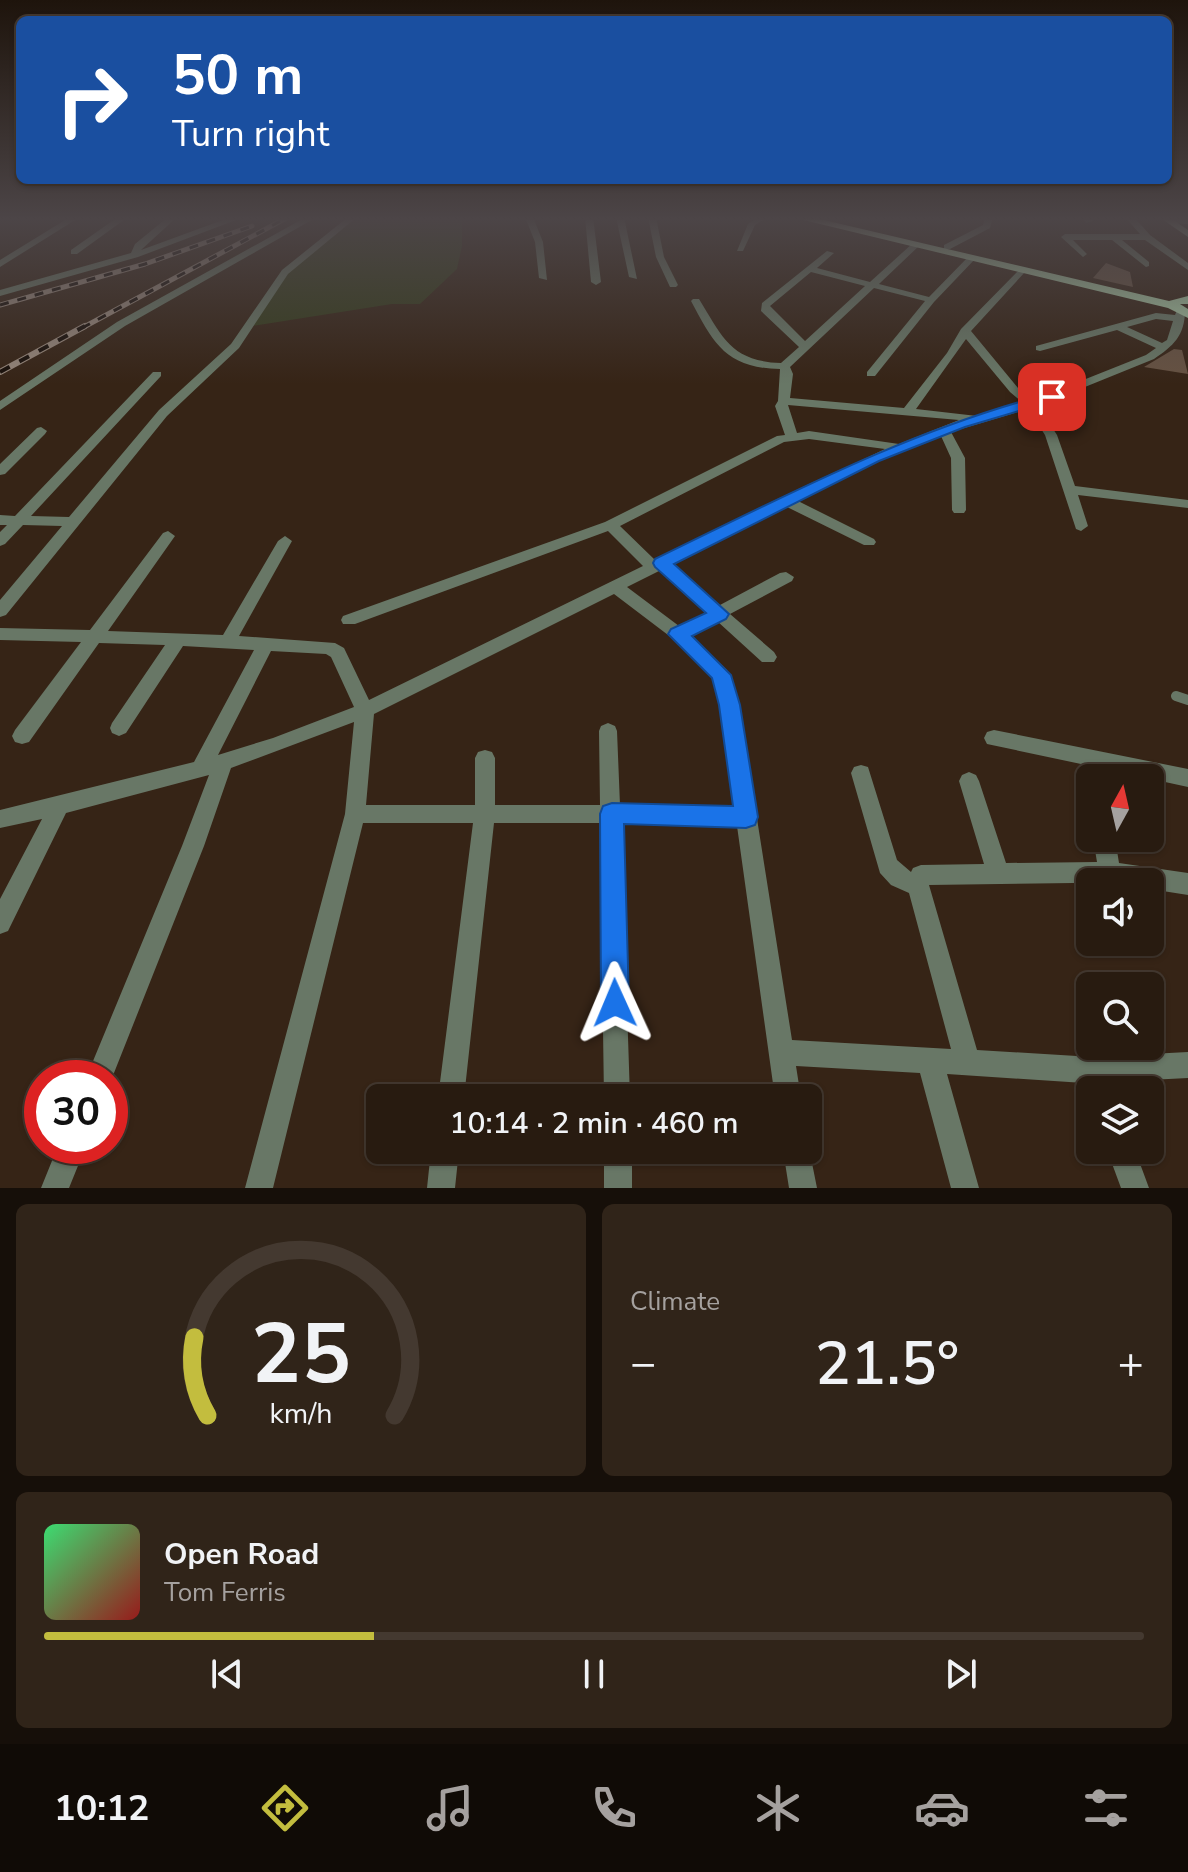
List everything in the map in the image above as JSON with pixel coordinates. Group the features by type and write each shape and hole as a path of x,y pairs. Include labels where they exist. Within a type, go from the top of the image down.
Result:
{"main road":[{"path":"1032,272 1181,308"},
{"path":"1045,272 1181,308"}],"street":[{"path":"0,293 73,272"},
{"path":"0,406 111,330 214,272"},
{"path":"0,611 163,413 235,346 285,272"},
{"path":"543,272 544,278"},
{"path":"595,272 596,282"},
{"path":"633,272 634,277"},
{"path":"667,272 673,285"},
{"path":"804,346 765,309 765,305 805,272"},
{"path":"823,272 931,300"},
{"path":"696,301 722,347 736,360 755,365 784,366 886,272"},
{"path":"871,374 931,300 958,272"},
{"path":"909,410 952,354 965,331 1020,272"},
{"path":"1040,348 1181,308"},
{"path":"0,819 59,806 306,736 901,447 978,419 1031,405 1165,348 1172,341 1181,308"},
{"path":"1116,326 1165,348"},
{"path":"965,331 1014,390 1031,405 1054,441 1081,526"},
{"path":"784,366 787,374 781,406 792,436"},
{"path":"0,541 157,374"},
{"path":"784,401 909,410 978,419"},
{"path":"944,430 958,458 959,510"},
{"path":"0,471 41,431"},
{"path":"349,620 610,525 792,436 809,435 901,447"},
{"path":"1070,490 1188,504"},
{"path":"787,501 869,542"},
{"path":"0,520 74,522"},
{"path":"610,525 768,657"},
{"path":"22,736 168,536"},
{"path":"227,643 285,541"},
{"path":"678,634 786,577"},
{"path":"615,586 678,634 721,675 730,705 786,1084"},
{"path":"0,634 178,639 335,650 365,710 355,814 259,1188"},
{"path":"119,728 178,639"},
{"path":"106,1060 193,846 213,764 265,645"},
{"path":"608,731 617,1084"},
{"path":"994,738 1188,778"},
{"path":"453,1084 485,814 485,758"},
{"path":"1090,758 1091,764"},
{"path":"861,773 888,866 899,878 918,886"},
{"path":"969,781 999,875"},
{"path":"0,923 59,806"},
{"path":"355,814 746,817"},
{"path":"967,1062 918,886 919,878 925,874 1076,873"},
{"path":"1164,880 1188,884"},
{"path":"781,1052 967,1062 1076,1077"},
{"path":"930,1062 965,1188"},
{"path":"1121,1076 1188,1065"},
{"path":"55,1188 65,1164"},
{"path":"441,1188 444,1164"},
{"path":"618,1164 618,1188"},
{"path":"799,1164 803,1188"},
{"path":"1126,1164 1135,1188"}],"lane":[{"path":"1176,696 1188,700"}],"green space":[{"path":"288,272 453,272 420,304 392,304 252,326"}],"building":[{"path":"1098,272 1130,272 1133,287 1093,278"},
{"path":"1174,349 1182,350 1188,374 1144,367"}],"railway":[{"path":"0,305 115,272"},
{"path":"82,328 185,272"},
{"path":"0,372 85,326"}],"route":[{"path":"615,1003 612,814 746,817 730,705 721,675 678,634 719,614 662,563 874,458 960,424 1052,397"}]}
